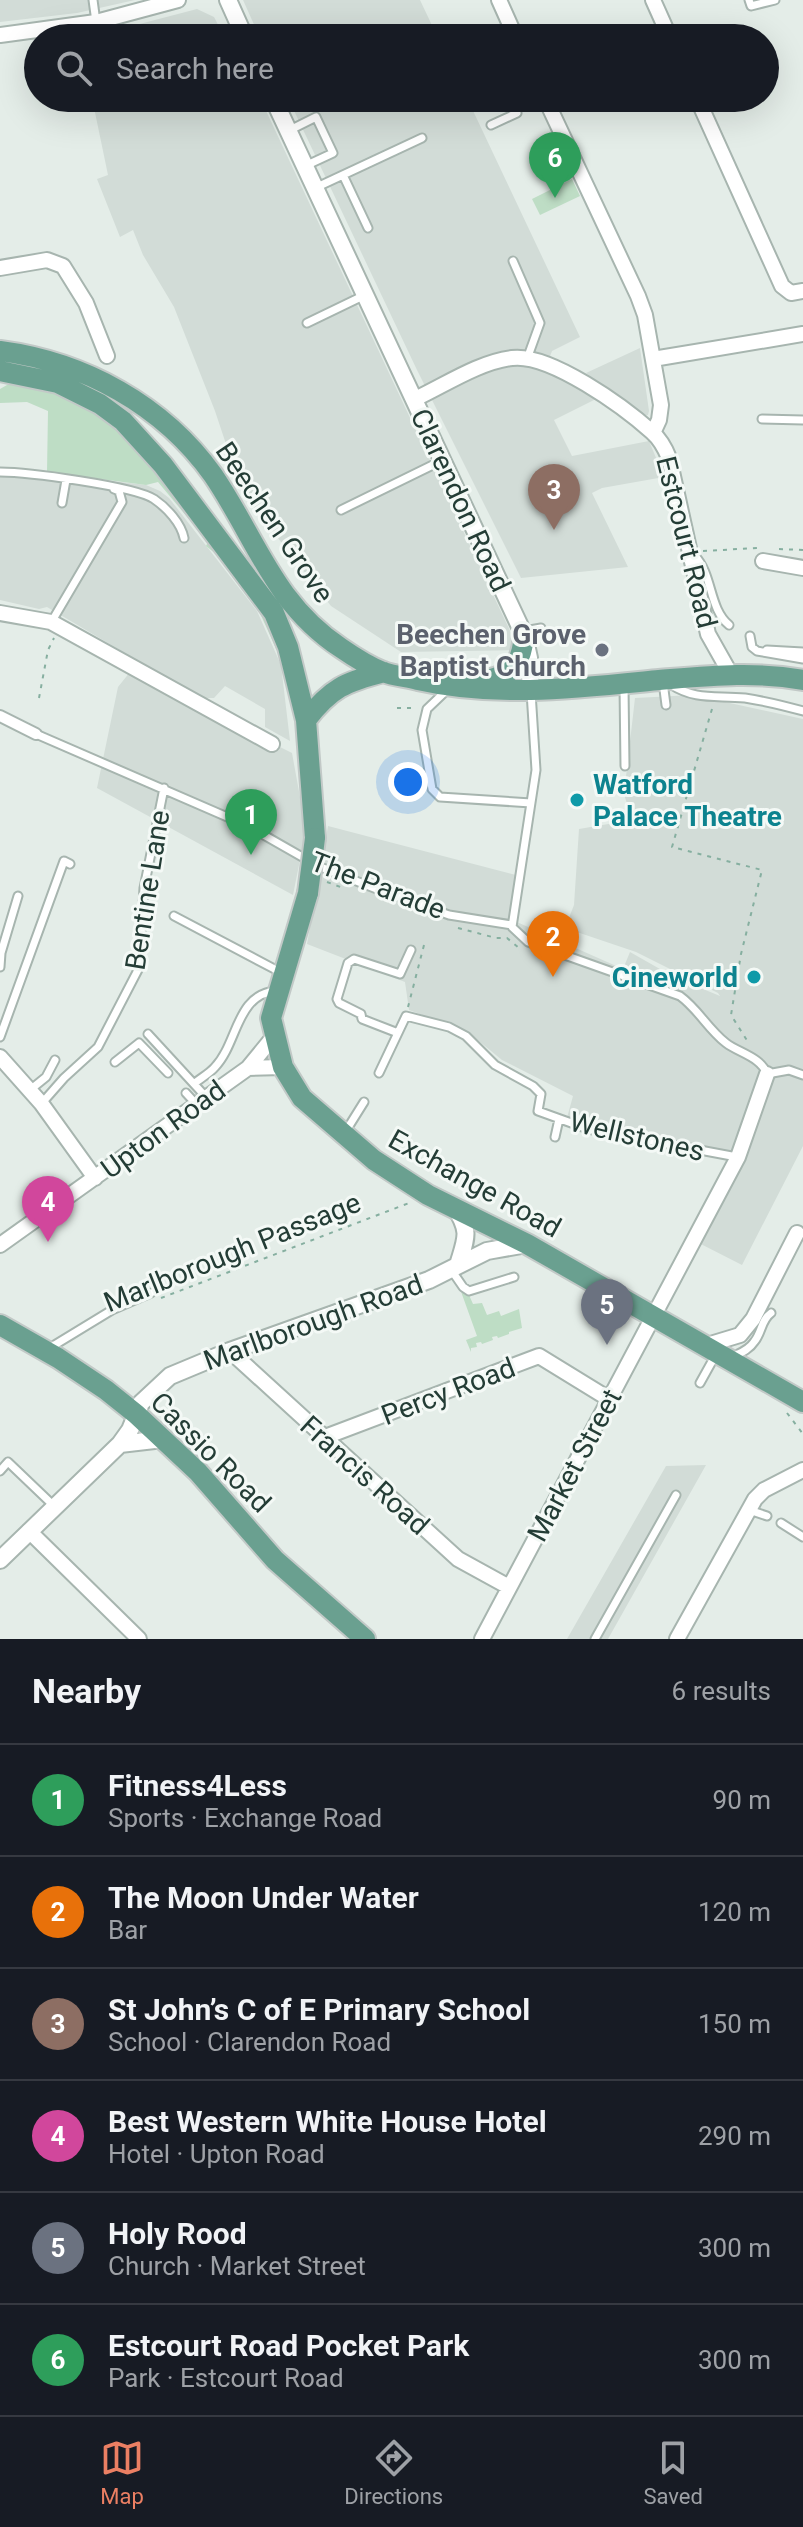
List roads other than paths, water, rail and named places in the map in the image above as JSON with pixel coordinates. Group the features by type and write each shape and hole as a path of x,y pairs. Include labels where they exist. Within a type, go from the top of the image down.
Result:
{"main road":[{"name":"Beechen Grove","path":"0,351 25,354 99,380 123,392 165,422 213,476 256,552 296,610 322,635 384,672 451,687 531,690 730,673 773,674 803,680"},
{"name":"Beechen Grove","path":"0,371 58,383 100,404 143,440 274,613 288,647 306,720"},
{"path":"451,687 504,676 520,661 529,632"},
{"path":"306,720 327,695 353,680 384,672"},
{"name":"Exchange Road","path":"306,720 315,838 308,893 271,1018 283,1067 302,1098 374,1160 428,1195 527,1244 718,1351 794,1405"},
{"name":"Cassio Road","path":"0,1325 46,1350 136,1414 198,1472 275,1560 365,1639"}],"street":[{"path":"81,24 178,0"},
{"path":"228,0 239,24"},
{"path":"499,0 510,24"},
{"path":"653,0 664,24"},
{"path":"0,35 24,32"},
{"name":"Clarendon Road","path":"279,112 443,460 529,632 531,690"},
{"name":"Estcourt Road","path":"549,112 645,315 661,405 653,433 669,458 708,634 730,673"},
{"path":"703,112 782,286 791,293 803,291"},
{"path":"0,268 47,260 63,266 83,296 107,356"},
{"path":"653,359 803,334"},
{"path":"415,399 487,366 513,358 539,360 573,375 653,433"},
{"path":"0,383 13,380 58,383"},
{"path":"760,555 803,568"},
{"path":"0,613 55,624 272,744"},
{"path":"0,716 36,734"},
{"name":"Upton Road","path":"0,1245 248,1068 275,1035"},
{"path":"0,1057 41,1103 95,1178"},
{"name":"Upton Road","path":"248,1068 283,1067"},
{"name":"Market Street","path":"482,1639 738,1157 767,1074"},
{"name":"Marlborough Road","path":"453,1205 462,1218 467,1234 467,1242 454,1267"},
{"path":"718,1351 740,1335 753,1319 797,1233"},
{"name":"Marlborough Road","path":"0,1560 120,1444 141,1403 170,1376 230,1351 429,1280 500,1247 527,1244"},
{"name":"Francis Road","path":"230,1351 458,1559 509,1587"},
{"name":"Percy Road","path":"325,1437 539,1356 609,1399"},
{"path":"120,1444 163,1439"},
{"path":"677,1639 755,1499 764,1490 803,1470"},
{"path":"29,1531 132,1637"}],"lane":[{"path":"93,0 96,22"},
{"path":"749,0 751,6 775,0"},
{"path":"491,125 517,113"},
{"path":"288,131 316,117 333,153 304,167"},
{"path":"315,188 422,138"},
{"path":"343,175 368,228"},
{"path":"513,261 540,323 527,359"},
{"path":"307,323 365,295"},
{"path":"762,419 803,420"},
{"path":"341,510 443,460"},
{"path":"0,472 144,494 175,519 184,538"},
{"path":"62,503 66,480"},
{"path":"55,624 122,502 119,491 109,487"},
{"path":"690,552 700,562 719,614 729,625"},
{"path":"750,636 752,647 757,651 803,659"},
{"path":"757,651 782,649 803,652"},
{"path":"663,680 666,705"},
{"path":"663,680 685,694 742,698 803,711"},
{"path":"624,683 625,766"},
{"path":"451,687 427,709 422,730 432,789 440,797 531,803"},
{"name":"Clarendon Road","path":"512,926 536,770 531,690"},
{"name":"The Parade","path":"36,734 248,826 318,866 449,915 512,926"},
{"name":"Bentine Lane","path":"41,1103 98,1047 139,968 144,888 164,788"},
{"path":"0,1037 64,861 70,864"},
{"path":"0,967 1,953 18,896"},
{"path":"174,916 282,982 249,1003 217,1066 195,1083"},
{"path":"512,926 528,942 680,996 727,1044 758,1061 767,1074 789,1070 803,1075"},
{"path":"379,1073 398,1033 362,1019 361,1014 337,999 348,963 354,959 398,975 403,972 411,950"},
{"name":"Wellstones","path":"398,1033 406,1016 449,1027 466,1036 495,1065 533,1086 541,1094 538,1111 559,1119 588,1129 738,1157"},
{"path":"148,1034 195,1083 202,1101"},
{"path":"115,1062 139,1043 168,1073"},
{"path":"30,1090 46,1077 55,1060"},
{"path":"186,1093 202,1101"},
{"path":"343,1136 364,1102"},
{"path":"555,1137 559,1119"},
{"path":"454,1267 463,1287 469,1291 514,1277"},
{"path":"46,1350 112,1310 154,1297"},
{"path":"700,1383 718,1351 745,1351 756,1340 765,1317 771,1313"},
{"path":"0,1471 8,1462 54,1506"},
{"path":"595,1639 676,1495"},
{"path":"749,1510 767,1516"},
{"path":"781,1523 803,1537"}],"place":[{"name":"Estcourt Road Pocket Park","path":"555,198"},
{"name":"St John’s C of E Primary School","path":"554,530"},
{"name":"Beechen Grove Baptist Church","path":"602,650"},
{"name":"Watford Palace Theatre","path":"577,800"},
{"name":"Fitness4Less","path":"251,855"},
{"name":"The Moon Under Water","path":"553,977"},
{"name":"Cineworld","path":"754,977"},
{"name":"Best Western White House Hotel","path":"48,1242"},
{"name":"Holy Rood","path":"607,1345"}]}
